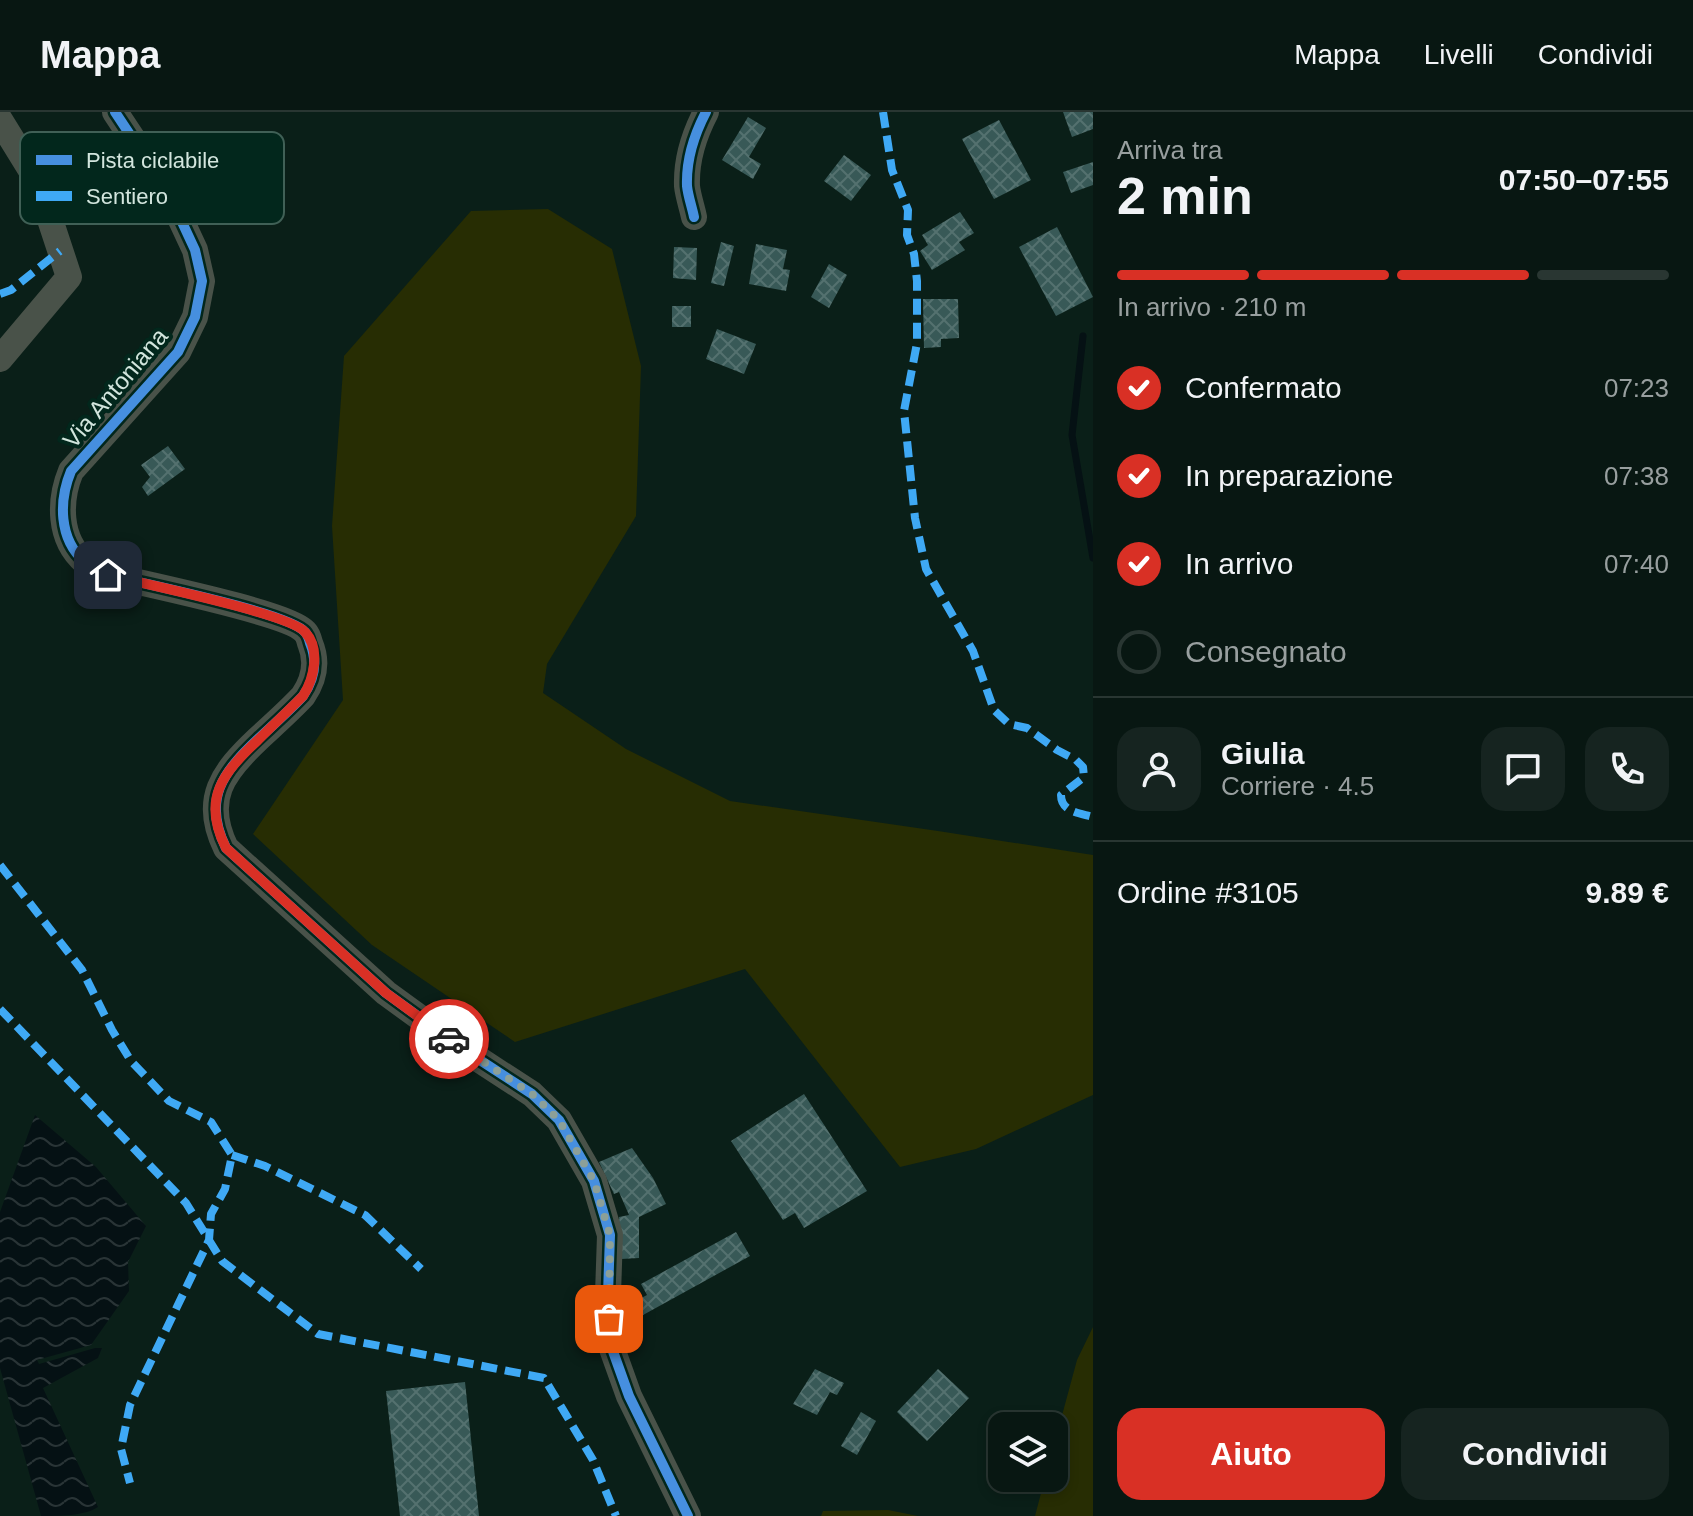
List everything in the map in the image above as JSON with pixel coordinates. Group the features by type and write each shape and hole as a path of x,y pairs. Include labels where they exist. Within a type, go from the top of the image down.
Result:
{"street":[{"name":"Via Antoniana","path":"115,112 128,132"},
{"path":"694,217 687,186 689,159 696,131 706,112"},
{"path":"0,120 20,152"},
{"path":"0,359 69,277 52,224"},
{"name":"Via Antoniana","path":"183,224 195,250 202,281 195,317 178,352 71,471 62,507 65,525 75,550 86,563 108,575 259,612 305,632 315,661 311,684 303,696 235,761 226,774 216,804 220,836 226,848 386,993 532,1094 559,1120 594,1181 610,1235 610,1343 629,1396 688,1516"}],"green space":[{"path":"548,209 612,249 641,366 636,516 547,664 543,693 626,749 730,801 1093,855 1093,1095 976,1149 900,1167 745,969 515,1042 372,945 253,834 343,700 332,526 344,356 471,211"},
{"path":"1093,1327 1093,1516 1035,1516 1041,1492 1068,1492 1068,1412 1063,1412 1077,1360"},
{"path":"888,1510 918,1516 821,1516 823,1511"}],"water":[{"path":"35,1115 96,1167 146,1226 128,1262 129,1291 91,1345 37,1360 39,1364 102,1348 98,1358 43,1388 98,1507 64,1516 41,1516 0,1368 0,1212"}],"building":[{"path":"1063,112 1093,112 1093,129 1072,137"},
{"path":"748,117 766,128 749,157 761,164 753,179 722,160"},
{"path":"999,120 1031,180 994,199 962,139"},
{"path":"844,155 871,175 851,201 824,181"},
{"path":"1093,162 1093,185 1071,193 1063,172"},
{"path":"960,212 974,233 959,242 965,250 932,270 920,251 928,245 922,235"},
{"path":"1057,227 1093,297 1056,316 1019,247"},
{"path":"721,242 734,246 724,286 711,283"},
{"path":"756,244 787,250 783,269 790,270 786,291 749,284"},
{"path":"674,247 697,248 696,280 673,278"},
{"path":"829,264 847,275 829,308 811,297"},
{"path":"923,299 958,299 959,338 941,339 941,347 924,348"},
{"path":"672,306 691,306 691,327 672,327"},
{"path":"717,329 756,344 744,374 706,359"},
{"path":"168,446 185,469 148,496 142,487 150,477 141,465"},
{"path":"804,1094 867,1191 804,1228 795,1213 783,1220 731,1141"},
{"path":"632,1148 666,1204 639,1217 639,1258 621,1259 619,1217 629,1215 619,1192 614,1194 599,1162"},
{"path":"736,1232 750,1256 634,1320 626,1306 647,1295 641,1284"},
{"path":"815,1369 844,1383 837,1395 830,1392 817,1415 793,1404"},
{"path":"938,1369 969,1398 927,1441 897,1412"},
{"path":"465,1382 479,1516 400,1516 386,1391"},
{"path":"861,1412 876,1421 857,1455 841,1446"}],"waterway":[{"path":"1083,336 1072,435 1093,558"}],"marked path":[{"path":"883,112 892,170 908,210 907,235 914,254 917,281 917,343 904,411 915,518 926,569 973,651 994,710 1009,724 1027,728 1083,767 1084,777 1061,795 1062,801 1072,811 1093,817"},
{"path":"0,294 11,290 60,251"},
{"path":"0,865 82,970 131,1061 169,1101 211,1122 232,1155 225,1189 211,1214 209,1240 130,1405 121,1449 130,1483"},
{"path":"0,1009 186,1203 222,1261 318,1334 544,1378 593,1460 616,1516"},
{"path":"232,1155 265,1166 365,1215 421,1269"}],"cycle path":[{"path":"115,112 128,132"},
{"path":"694,217 687,186 689,157 706,112"},
{"path":"183,224 195,250 202,281 195,317 178,352 71,471 63,506 63,519 70,542 85,562 108,575 272,616 294,624 307,634 314,664 307,690 235,763 220,788 216,815 226,848 386,993 532,1094 559,1120 594,1181 610,1235 610,1343 629,1396 688,1516"}],"way so far":[{"path":"449,1039 532,1094 559,1120 594,1181 610,1235 609,1319"}],"route":[{"path":"108,575 259,612 305,632 315,661 311,684 303,696 235,761 226,774 216,804 220,836 226,848 386,993 449,1039"}]}
